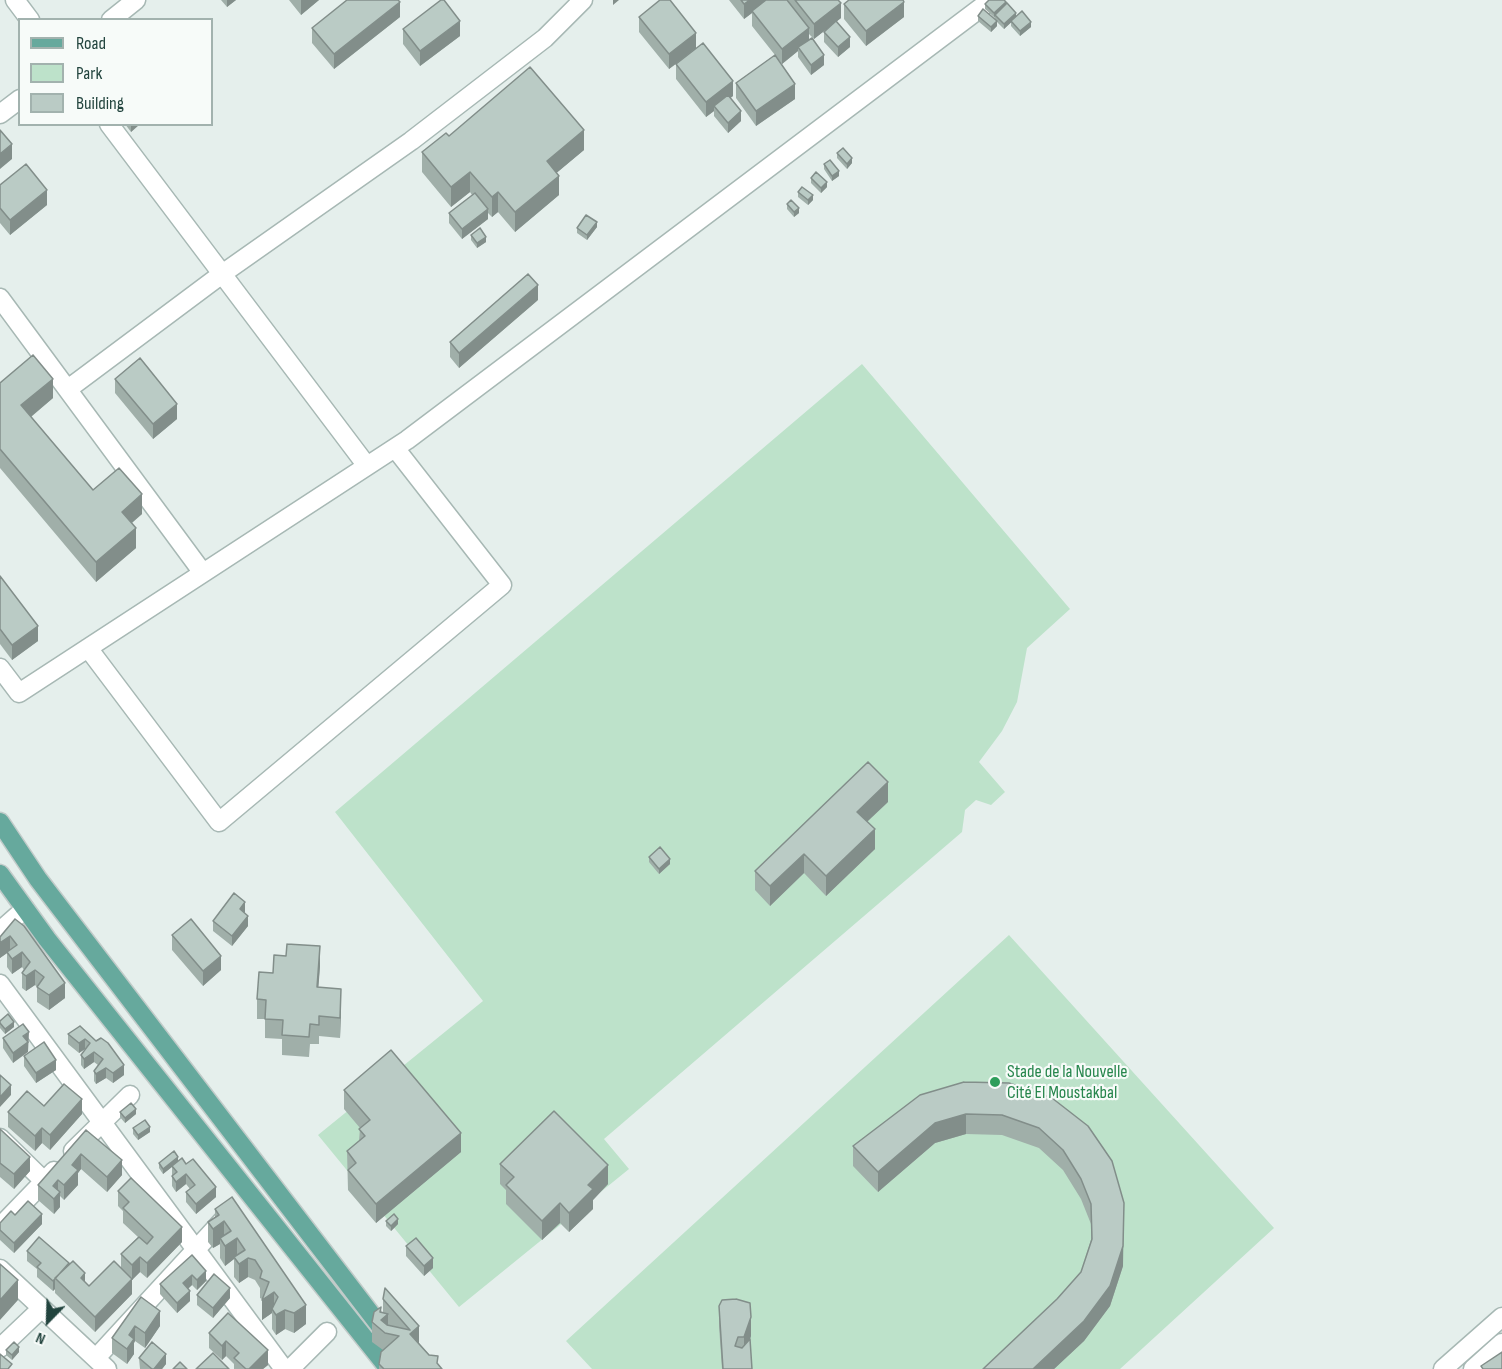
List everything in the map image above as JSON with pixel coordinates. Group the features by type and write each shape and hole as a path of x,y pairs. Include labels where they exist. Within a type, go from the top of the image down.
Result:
{"main road":[{"path":"0,822 42,885 409,1364"},
{"path":"0,874 25,909 389,1369"}],"street":[{"path":"15,0 28,18"},
{"path":"114,18 136,0"},
{"path":"68,388 222,274 411,141 544,38 583,0"},
{"path":"0,669 19,693 395,448 991,0"},
{"path":"0,114 18,100"},
{"path":"111,126 367,466"},
{"path":"0,298 203,573"},
{"path":"88,648 219,822 502,585 395,448"},
{"path":"0,931 25,909"},
{"path":"0,984 284,1369"},
{"path":"4,1216 44,1181 130,1095"},
{"path":"0,1138 44,1181"},
{"path":"0,1269 101,1363 195,1250 223,1220"},
{"path":"0,1348 42,1308"},
{"path":"1443,1369 1502,1317"},
{"path":"290,1369 327,1332"},
{"path":"1473,1369 1502,1343"}],"green space":[{"path":"862,364 1070,609 1027,648 1017,702 1002,731 979,762 1005,792 991,805 976,800 965,810 962,832 604,1139 629,1169 459,1307 318,1135 483,1001 335,812"},
{"name":"Stade de la Nouvelle Cité El Moustakbal","path":"1009,935 1274,1228 1120,1369 592,1369 566,1341"}],"building":[{"path":"347,0 398,0 400,2 334,54 312,28"},
{"path":"444,0 460,21 420,51 403,29"},
{"path":"660,0 670,0 696,33 669,54 639,17"},
{"path":"766,0 787,0 809,28 782,49 752,11"},
{"path":"795,0 838,0 841,3 814,24"},
{"path":"849,0 903,0 904,2 866,31 844,4"},
{"path":"989,0 1006,2 994,13 985,4"},
{"path":"1007,3 1016,13 1004,24 995,15"},
{"path":"983,9 997,21 991,27 978,16"},
{"path":"1022,11 1031,22 1020,31 1011,21"},
{"path":"836,21 850,37 838,47 824,32"},
{"path":"812,38 824,55 811,65 798,47"},
{"path":"703,43 733,81 706,102 676,64"},
{"path":"775,55 795,84 756,111 736,83"},
{"path":"530,67 584,130 547,161 559,176 515,212 498,192 492,197 470,172 451,187 422,152 446,133 449,136"},
{"path":"728,95 741,111 728,123 714,106"},
{"path":"0,130 12,144 0,154"},
{"path":"843,148 852,158 847,164 837,153"},
{"path":"830,160 839,171 832,176 824,164"},
{"path":"26,164 47,190 10,220 0,208 0,185"},
{"path":"816,172 827,182 821,188 811,178"},
{"path":"802,187 813,195 808,200 798,192"},
{"path":"475,193 488,209 462,229 449,213"},
{"path":"791,200 799,208 794,212 787,204"},
{"path":"586,215 597,222 587,235 577,228"},
{"path":"480,228 486,237 477,243 471,235"},
{"path":"528,274 538,285 459,353 450,342"},
{"path":"33,355 53,379 21,405 93,490 119,468 142,494 122,512 136,528 96,562 0,449 0,383"},
{"path":"140,358 177,404 153,424 115,379"},
{"path":"0,576 38,626 12,645 0,629"},
{"path":"868,762 888,782 857,812 875,829 826,876 804,854 770,886 755,871"},
{"path":"660,847 670,859 659,869 649,857"},
{"path":"234,893 245,902 240,909 248,916 232,936 213,921"},
{"path":"15,919 24,926 65,983 49,995 37,987 44,977 35,970 26,976 22,973 30,962 22,952 12,959 7,952 17,945 10,936 0,943 0,937"},
{"path":"191,919 221,956 203,971 172,935"},
{"path":"287,944 320,946 317,987 341,989 340,1018 319,1016 319,1025 310,1024 309,1037 282,1035 283,1020 265,1019 266,1000 257,999 259,972 273,973 274,955 286,956"},
{"path":"8,1014 14,1022 5,1029 0,1021"},
{"path":"23,1024 29,1032 23,1036 28,1042 13,1053 3,1038"},
{"path":"80,1026 96,1041 101,1038 108,1043 124,1065 113,1073 106,1068 96,1074 94,1071 103,1059 94,1052 84,1059 81,1055 90,1043 85,1039 79,1043 68,1034"},
{"path":"44,1042 56,1060 36,1073 24,1056"},
{"path":"391,1050 461,1133 376,1204 348,1170 356,1163 347,1151 365,1136 359,1129 370,1120 344,1090"},
{"path":"0,1075 11,1085 0,1097"},
{"path":"964,1082 1009,1083 1052,1098 1088,1126 1112,1161 1124,1203 1123,1246 1110,1286 1084,1321 1033,1369 983,1369 1057,1299 1081,1272 1092,1239 1091,1204 1081,1179 1063,1150 1039,1128 1002,1115 966,1114 935,1123 878,1172 853,1146 920,1095"},
{"path":"64,1084 82,1099 50,1135 42,1128 35,1136 8,1112 27,1091 44,1106"},
{"path":"131,1103 136,1109 125,1118 120,1112"},
{"path":"554,1111 608,1165 588,1185 593,1189 569,1213 560,1203 542,1221 506,1185 514,1177 500,1164"},
{"path":"145,1120 150,1127 138,1135 133,1128"},
{"path":"0,1129 30,1157 14,1174 0,1163"},
{"path":"86,1130 122,1160 107,1177 81,1154 72,1165 78,1170 64,1185 58,1180 53,1186 60,1192 54,1199 38,1185"},
{"path":"174,1151 178,1157 163,1169 159,1163"},
{"path":"182,1158 186,1164 193,1159 216,1187 196,1204 186,1192 195,1185 186,1174 176,1182 172,1176 177,1172 172,1166"},
{"path":"131,1178 182,1227 147,1263 140,1257 132,1265 121,1254 139,1237 147,1244 153,1237 123,1208 129,1202 118,1191"},
{"path":"232,1197 306,1305 294,1313 285,1310 276,1315 272,1309 278,1297 274,1292 262,1300 269,1282 260,1278 262,1271 255,1260 248,1258 239,1264 234,1257 245,1250 237,1238 225,1246 220,1238 231,1231 224,1221 213,1229 208,1222 219,1215 215,1209"},
{"path":"28,1201 42,1214 14,1243 0,1230 0,1223 11,1211 15,1215"},
{"path":"394,1214 398,1219 391,1226 386,1221"},
{"path":"39,1237 69,1263 53,1281 37,1267 41,1263 27,1251"},
{"path":"416,1238 433,1258 424,1266 406,1246"},
{"path":"192,1255 206,1271 197,1280 192,1275 183,1283 190,1291 177,1303 160,1284"},
{"path":"73,1261 85,1273 81,1278 89,1286 114,1261 132,1279 95,1317 55,1278"},
{"path":"0,1264 18,1280 0,1300"},
{"path":"214,1274 230,1288 213,1308 197,1295"},
{"path":"385,1288 419,1326 410,1334 429,1355 438,1356 437,1363 442,1369 384,1369 379,1364 381,1352 399,1336 385,1333 372,1322 374,1312 381,1307 380,1312 388,1314 381,1320 387,1325 410,1330 383,1299"},
{"path":"141,1297 160,1311 145,1333 135,1326 129,1335 134,1339 127,1349 112,1338"},
{"path":"736,1299 750,1303 751,1317 744,1337 738,1337 735,1346 742,1348 750,1339 752,1369 723,1369 719,1306 722,1300"},
{"path":"228,1313 268,1350 249,1369 234,1358 239,1353 226,1341 222,1346 209,1333"},
{"path":"14,1342 19,1347 12,1355 6,1350"},
{"path":"152,1342 166,1354 154,1369 139,1358"},
{"path":"1502,1352 1502,1369 1483,1369 1481,1366"},
{"path":"213,1353 229,1369 196,1369"},
{"path":"0,1354 12,1364 8,1369 0,1369"},
{"path":"180,1362 187,1369 173,1369"}],"place":[{"name":"Stade de la Nouvelle Cité El Moustakbal","path":"995,1082"}]}
